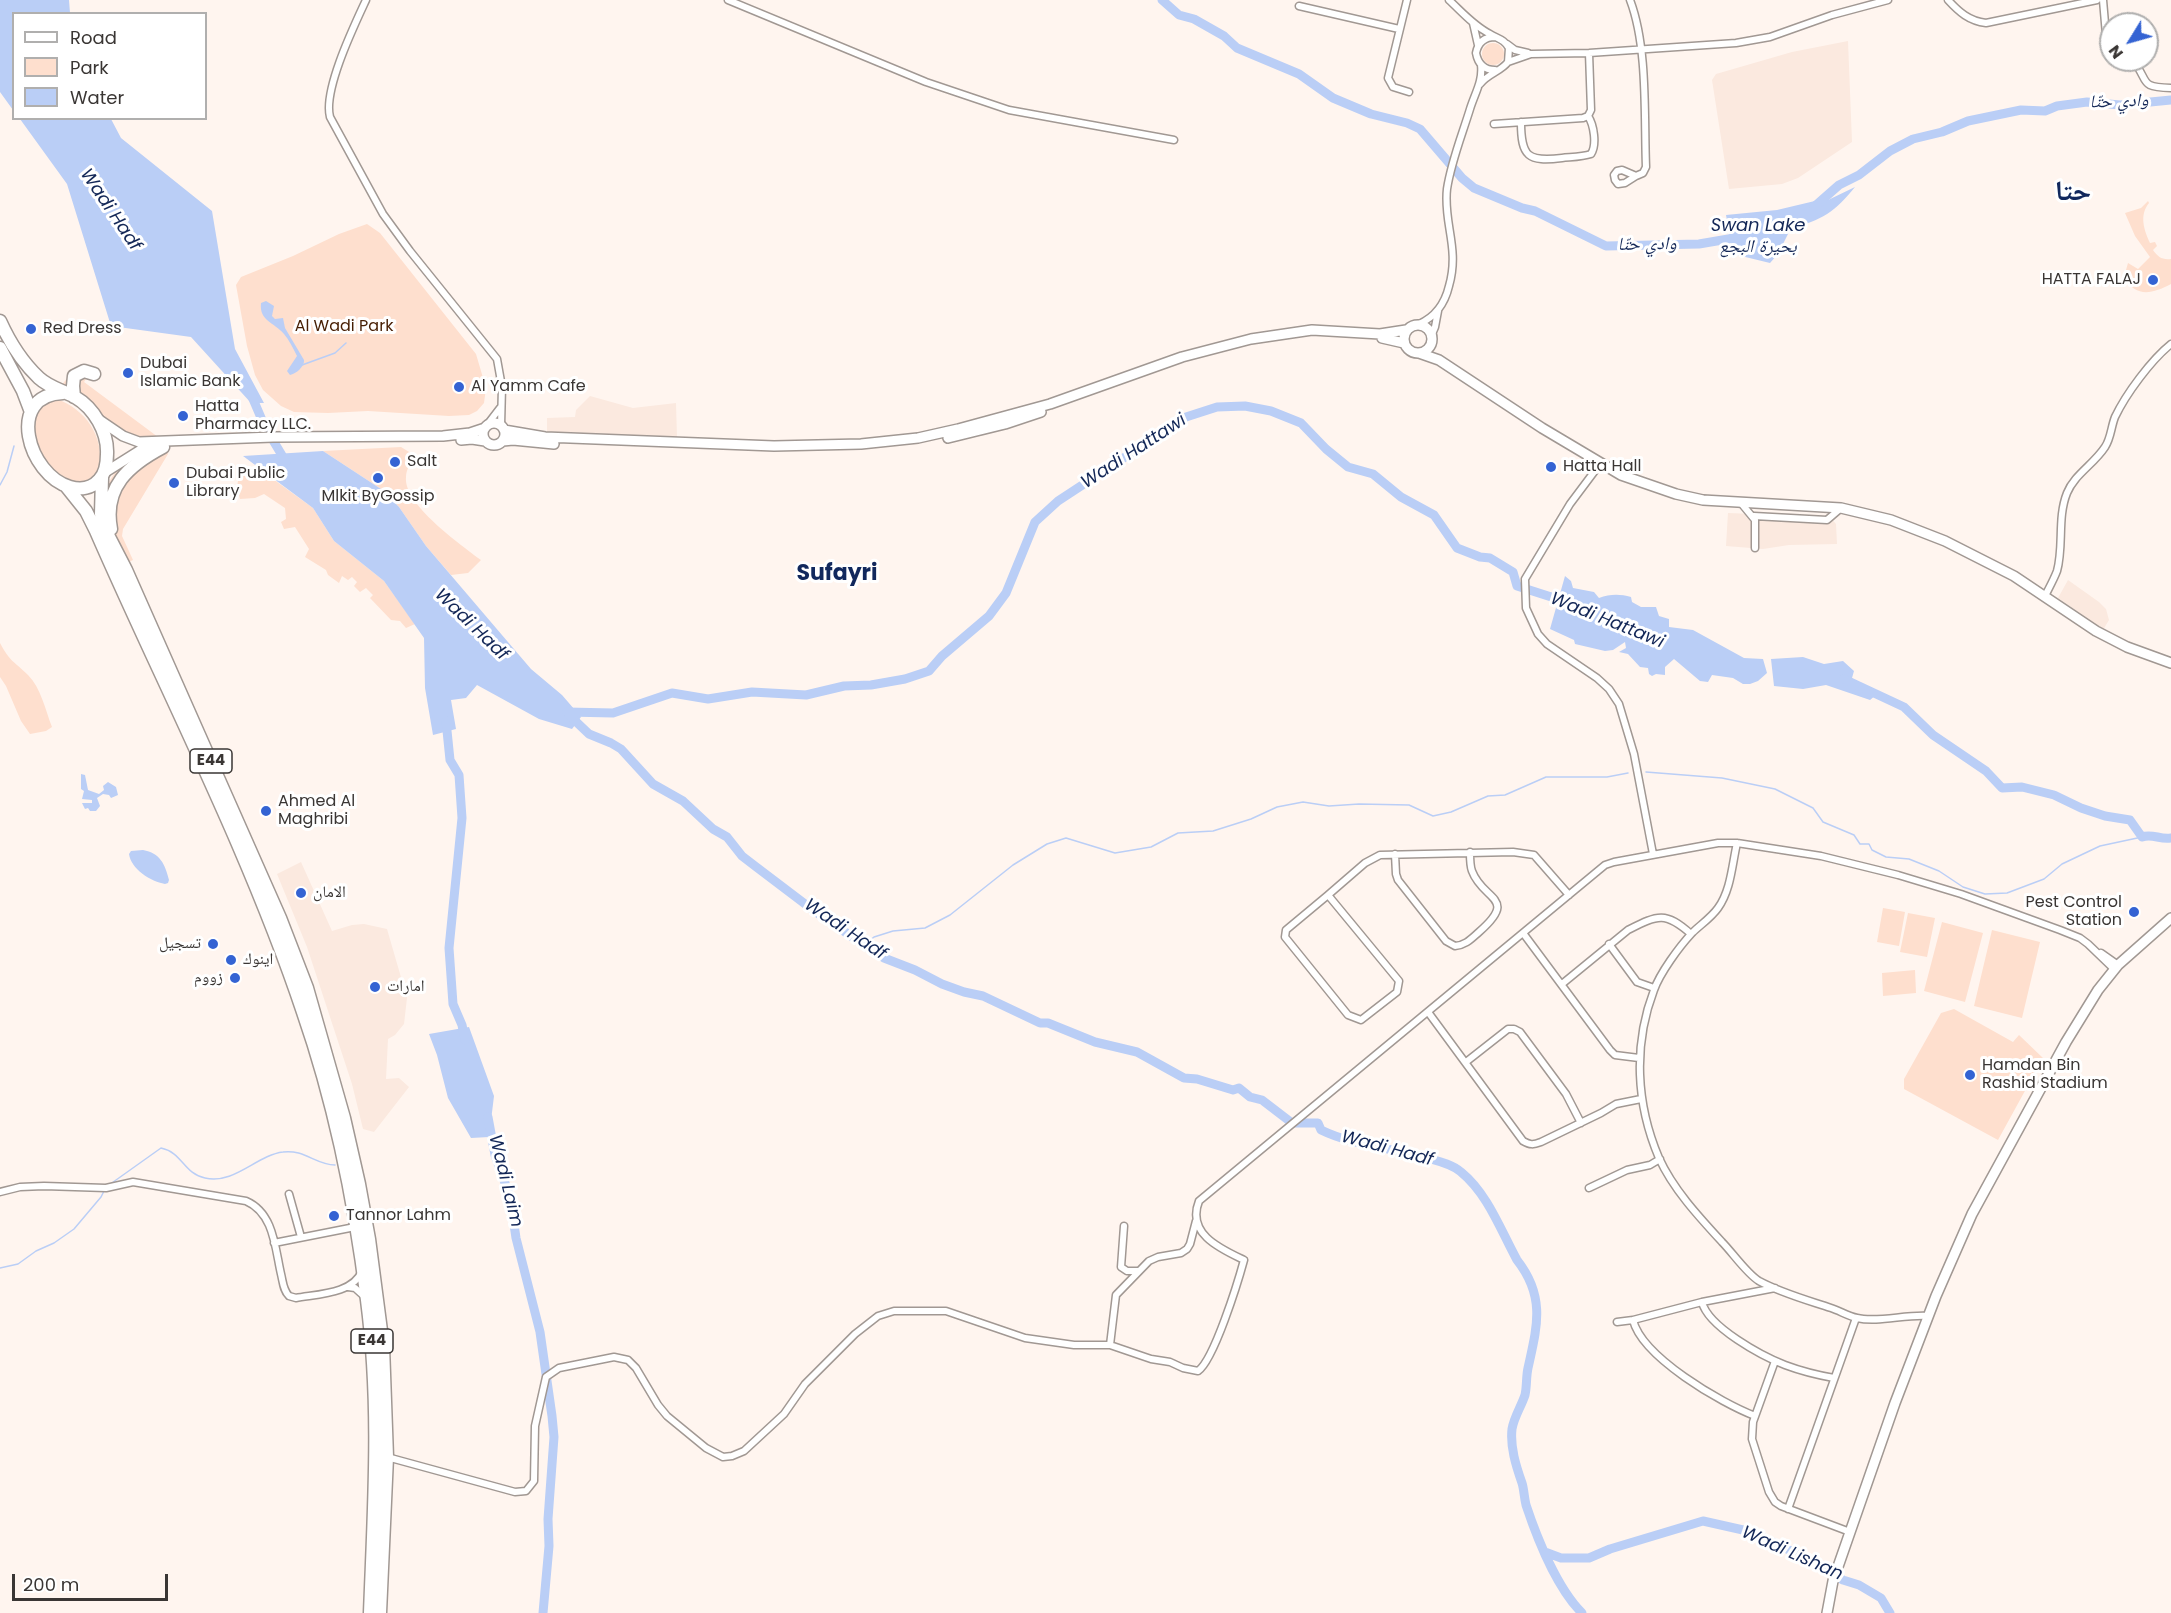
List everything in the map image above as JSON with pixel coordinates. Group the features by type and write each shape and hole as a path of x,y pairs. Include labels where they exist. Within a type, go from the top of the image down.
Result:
{"highway":[{"path":"0,321 13,346 32,371 44,383 69,395 86,405 96,418 105,438 107,450 103,476 95,484 82,489 66,486 47,473 34,454 27,430 35,405 47,396 69,395"},
{"path":"0,348 23,391 31,412"},
{"path":"69,395 74,376 84,371 94,374"},
{"path":"117,550 110,521 114,491 131,466 163,447"},
{"name":"E44","path":"103,476 101,514 277,909 307,988 340,1103 359,1185 378,1297 385,1375 387,1457 380,1613"},
{"name":"E44","path":"66,486 94,525 236,840 303,1010 321,1073 337,1134 355,1227 367,1299 375,1376 377,1422 370,1613"},
{"path":"321,1073 329,1083 333,1103 337,1105 340,1103"}],"main road":[{"path":"1404,344 1404,334 1410,326 1419,324 1429,329 1449,367"},
{"path":"96,418 123,436 139,442 443,436 470,433 495,423 502,428 545,438 764,446 838,445 904,439 958,429 1050,404 1182,357 1251,339 1311,330 1380,334 1406,330"},
{"path":"274,439 448,442 471,439 485,441 492,446 502,441 513,440 545,444 774,451 866,449 931,441 992,428 1181,363 1251,343 1324,334 1393,339 1404,344 1410,351 1432,357 1449,367 1598,463 1621,475 1676,494 1703,500 1841,508 1892,520 1934,536 2014,576 2096,631 2127,647 2171,663"},
{"path":"1419,353 1428,350 1432,337"},
{"path":"485,441 483,433 486,427"},
{"path":"502,428 505,435 502,441"},
{"path":"103,476 139,451 248,440"},
{"path":"1827,1613 1833,1581 1895,1403 1936,1296 1972,1214 2066,1042 2098,990 2116,967 2171,918"}],"street":[{"path":"366,0 331,89 327,107 330,117 383,214 497,359 501,372 502,428"},
{"path":"728,0 926,82 1009,110 1174,140"},
{"path":"1407,0 1388,78 1393,87 1409,92"},
{"path":"1449,0 1473,22 1495,37 1515,50 1532,54 1589,53 1736,43 1770,37 1832,15 1888,0"},
{"path":"1630,0 1639,27 1646,167 1643,173 1636,176"},
{"path":"1948,0 1965,16 1986,23 2097,0"},
{"path":"1299,6 1399,29"},
{"path":"1432,337 1438,310 1449,287 1454,267 1447,200 1449,181 1456,153 1480,84 1476,28 1473,22"},
{"path":"1478,47 1486,39 1495,37"},
{"path":"1507,44 1510,52 1508,62"},
{"path":"1494,124 1588,116 1591,110 1589,53"},
{"path":"1480,84 1508,62 1532,54"},
{"path":"1480,64 1486,69 1496,70"},
{"path":"2140,72 2146,84 2152,88 2171,88"},
{"path":"1521,122 1523,147 1530,156 1542,160 1591,154 1594,148 1592,122 1588,116"},
{"path":"1419,324 1438,310"},
{"path":"2045,596 2057,571 2062,508 2067,491 2078,476 2095,461 2107,444 2114,419 2120,408 2156,359 2171,344"},
{"path":"486,427 502,404"},
{"path":"1598,463 1525,579 1526,608 1538,634 1547,644 1597,678 1609,689 1619,704 1634,754 1653,854"},
{"path":"1741,503 1754,516 1756,522 1755,548"},
{"path":"1754,516 1827,520 1841,508"},
{"path":"1737,843 1727,889 1722,901 1717,909 1691,934 1654,988 1644,1025 1639,1058 1641,1099 1660,1159 1680,1192 1702,1220 1757,1280 1856,1318 1914,1314 1929,1316"},
{"path":"1110,1345 1114,1298 1151,1259 1176,1255 1187,1249 1194,1234 1199,1201 1605,865 1698,845 1737,843 1821,856 1898,875 1961,894 2060,930 2080,938 2116,967"},
{"path":"1328,895 1399,981 1397,992 1361,1020 1348,1015 1285,937 1286,930 1328,895 1375,856 1470,852 1513,852 1534,855 1569,895"},
{"path":"1395,854 1398,880 1446,941 1455,946 1464,944 1494,919 1497,913 1496,904 1472,873 1470,852"},
{"path":"1562,984 1628,930 1658,918 1667,917 1675,920 1691,934"},
{"path":"1523,933 1615,1055 1639,1058"},
{"path":"1609,944 1637,982 1654,988"},
{"path":"1428,1012 1522,1141 1528,1144 1541,1142 1616,1104 1641,1099"},
{"path":"1466,1062 1508,1029 1520,1032 1566,1094 1581,1123"},
{"path":"1589,1188 1627,1170 1650,1165 1660,1159"},
{"path":"0,1192 20,1187 44,1186 106,1188 133,1182 213,1195 254,1205 269,1223 284,1286 289,1296 296,1298 348,1287 354,1288 367,1299"},
{"path":"289,1194 301,1238"},
{"path":"387,1457 515,1492 526,1491 534,1481 535,1426 546,1377 559,1368 614,1357 628,1360 636,1368 667,1416 706,1448 723,1456 732,1456 744,1451 784,1414 805,1383 855,1334 878,1317 894,1311 946,1311 1024,1338 1043,1342 1110,1345 1195,1371 1206,1364 1230,1306 1244,1260 1214,1246 1201,1231 1196,1217"},
{"path":"1124,1226 1121,1267 1127,1271 1139,1271"},
{"path":"274,1243 355,1227"},
{"path":"348,1287 359,1277 362,1269"},
{"path":"1749,1292 1754,1282 1752,1275"},
{"path":"1617,1322 1749,1292 1777,1288"},
{"path":"1702,1302 1703,1309 1718,1325 1742,1342 1775,1361 1812,1374 1834,1378"},
{"path":"1788,1509 1856,1318"},
{"path":"1633,1320 1643,1340 1673,1368 1734,1408 1755,1416"},
{"path":"1775,1361 1753,1422 1752,1439 1769,1492 1775,1502 1788,1509 1850,1532"}],"shaded area":[{"path":"1848,41 1852,142 1798,178 1782,184 1729,189 1712,80 1716,74 1792,52"},
{"path":"590,396 633,408 676,403 677,438 547,434 547,418 575,417 576,410"},
{"path":"1728,513 1830,517 1836,524 1837,544 1789,545 1763,549 1726,546"},
{"path":"2068,580 2106,609 2109,620 2103,630 2058,598"},
{"path":"301,862 332,931 364,924 387,929 407,998 404,1024 395,1035 388,1039 386,1079 399,1078 409,1087 374,1132 363,1129 352,1084 307,947 277,874"}],"green space":[{"path":"1493,43 1501,46 1504,54 1501,62 1493,65 1485,62 1482,54 1485,46"},
{"path":"2148,201 2143,218 2144,228 2150,243 2155,242 2157,246 2153,250 2163,258 2171,259 2171,284 2145,292 2134,288 2124,277 2128,263 2138,269 2150,257 2135,236 2125,213 2141,208"},
{"name":"Al Wadi Park","path":"367,224 380,233 476,354 486,388 484,403 477,411 469,415 449,416 368,411 294,412 281,406 263,390 255,375 247,346 236,285 241,277"},
{"path":"72,372 86,379 84,382 158,437 157,440 127,436 61,386"},
{"path":"57,399 84,417 99,444 98,475 90,482 73,487 44,466 32,436 35,412 48,401"},
{"path":"401,447 414,455 406,477 408,488 414,499 435,523 481,560 468,573 451,575 426,546 399,507 381,489 323,451"},
{"path":"167,450 168,454 123,529 122,536 133,560 127,563 107,525 104,506 107,488 122,465 144,455"},
{"path":"249,471 255,475 262,471 313,508 334,541 384,581 415,624 406,628 400,621 391,620 370,598 373,595 366,588 360,592 354,586 357,582 352,577 348,580 342,576 339,583 328,575 326,570 305,557 309,549 295,527 284,529 281,522 286,519 285,508 264,494 255,498 240,499 237,488 239,474"},
{"path":"0,643 10,658 36,686 52,727 46,731 30,734 21,721 0,677"},
{"path":"1883,908 1905,912 1899,946 1877,942"},
{"path":"1908,913 1935,918 1927,957 1900,952"},
{"path":"1942,922 1983,933 1965,1002 1924,991"},
{"path":"1992,930 2040,942 2022,1018 1974,1006"},
{"path":"1915,970 1916,993 1883,996 1882,973"},
{"name":"Hamdan Bin Rashid Stadium","path":"1954,1009 2013,1042 2019,1035 2043,1058 1998,1140 1904,1089 1904,1079 1941,1013"}],"water":[{"path":"0,0 69,0 70,12 12,12 12,109 0,92"},
{"path":"21,120 112,120 121,138 212,211 235,349 264,403 251,403 191,337 111,326 67,184"},
{"name":"Swan Lake بحيرة البجع","path":"1855,187 1827,214 1791,228 1778,254 1770,263 1733,254 1726,215 1777,210 1819,200 1826,201"},
{"path":"266,301 274,306 272,316 275,319 283,318 285,328 304,360 302,367 290,375 287,371 297,356 284,334 262,314 261,303"},
{"path":"323,451 381,489 399,507 426,546 531,669 562,695 581,717 572,729 539,719 477,685 466,698 451,700 456,729 433,735 425,688 424,638 384,581 334,541 313,508 243,456"},
{"path":"1565,576 1571,581 1573,588 1594,592 1599,598 1623,595 1631,597 1632,602 1641,607 1656,607 1659,616 1669,619 1669,627 1693,630 1744,658 1763,659 1767,673 1758,681 1750,684 1743,684 1733,678 1712,675 1708,682 1700,681 1674,659 1665,667 1665,675 1652,676 1648,668 1640,667 1628,654 1619,652 1626,648 1625,642 1613,650 1605,651 1575,644 1574,640 1550,629"},
{"path":"1803,657 1824,664 1843,661 1854,671 1852,678 1855,687 1865,688 1876,695 1870,700 1826,685 1803,689 1774,686 1771,659"},
{"path":"81,774 85,775 88,790 99,794 108,782 116,787 118,795 111,798 103,794 97,798 100,806 96,811 85,809 82,803 92,803 92,800 82,799 84,791 81,789"},
{"path":"131,851 149,851 161,860 169,880 168,883 165,884 148,877 133,865 129,854"},
{"path":"469,1027 494,1096 489,1137 471,1138 448,1098 429,1034"}],"waterway":[{"name":"وادي حتّا","path":"1162,0 1179,15 1194,19 1224,36 1237,48 1299,74 1333,98 1371,114 1407,123 1420,129 1462,178 1474,188 1535,211 1606,246 1699,244 1740,237"},
{"name":"وادي حتّا","path":"1814,207 1839,185 1859,175 1890,151 1913,139 1942,132 1968,121 2021,110 2045,111 2057,106 2087,102 2120,105 2171,100"},
{"path":"302,365 335,353 346,343"},
{"name":"Wadi Hadf","path":"250,392 265,427 286,462"},
{"name":"Wadi Hattawi","path":"567,712 613,713 672,693 708,699 752,692 806,695 844,686 871,685 905,679 929,671 942,656 989,616 1006,593 1035,522 1058,501 1186,417 1217,407 1245,406 1271,411 1301,423 1326,449 1348,467 1373,474 1401,497 1434,515 1457,548 1480,557 1490,558 1513,572 1517,586 1570,603"},
{"path":"0,485 7,472 14,446"},
{"name":"Wadi Hattawi","path":"1844,679 1904,707 1933,735 1986,771 2002,788 2022,787 2054,795 2105,816 2130,820 2142,837 2171,838"},
{"name":"Wadi Hadf","path":"569,715 589,734 621,749 653,784 683,801 713,829 727,837 742,856 813,910 884,958 942,984 983,996 1040,1023 1048,1023 1095,1042 1137,1052 1184,1078 1197,1079 1233,1090 1239,1088 1250,1097 1262,1100 1292,1123 1318,1123 1321,1130 1334,1135 1436,1160 1461,1172 1471,1181 1486,1202 1526,1274 1536,1300 1536,1326 1527,1371 1525,1395 1512,1429 1513,1450 1526,1505 1542,1547 1556,1577 1582,1613"},
{"name":"Wadi Laim","path":"446,721 450,760 459,775 462,818 449,948 453,1004 462,1025 465,1040"},
{"path":"1646,772 1722,778 1775,789 1813,808 1823,822 1854,835 1860,844 1869,844 1872,850 1886,857 1909,859 1939,871 1963,887 1985,894 2007,893 2044,879 2062,864 2100,846 2142,837"},
{"path":"864,945 874,937 893,931 925,928 950,915 1013,865 1047,844 1066,838 1115,853 1151,847 1178,833 1213,831 1251,819 1277,807 1303,802 1329,806 1409,805 1433,816 1451,812 1488,796 1505,795 1546,777 1607,777 1628,773"},
{"name":"Wadi Laim","path":"488,1117 495,1155 510,1197 516,1238 540,1332 552,1416 554,1437 548,1519 549,1546 543,1613"},
{"path":"109,1185 161,1148 174,1154 192,1172 205,1178 216,1179 236,1174 264,1158 283,1152 297,1153 322,1163 335,1165"},
{"path":"0,1268 18,1264 74,1229 104,1191"},
{"name":"Wadi Lishan","path":"1545,1552 1561,1558 1589,1558 1610,1549 1703,1521 1752,1532 1789,1550 1881,1598 1890,1613"}],"place":[{"name":"HATTA FALAJ","path":"2153,280"},
{"name":"Red Dress","path":"31,329"},
{"name":"Dubai Islamic Bank","path":"128,373"},
{"name":"Al Yamm Cafe","path":"459,387"},
{"name":"Hatta Pharmacy LLC.","path":"183,416"},
{"name":"Salt","path":"395,462"},
{"name":"Hatta Hall","path":"1551,467"},
{"name":"Mlkit ByGossip","path":"378,478"},
{"name":"Dubai Public Library","path":"174,483"},
{"name":"Ahmed Al Maghribi","path":"266,811"},
{"name":"الامان","path":"301,893"},
{"name":"Pest Control Station","path":"2134,912"},
{"name":"تسجيل","path":"213,944"},
{"name":"اينوك","path":"231,960"},
{"name":"زووم","path":"235,978"},
{"name":"امارات","path":"375,987"},
{"name":"Hamdan Bin Rashid Stadium","path":"1970,1075"},
{"name":"Tannor Lahm","path":"334,1216"}],"district":[{"name":"حتا","path":"2073,193"},
{"name":"Sufayri","path":"837,574"}]}
